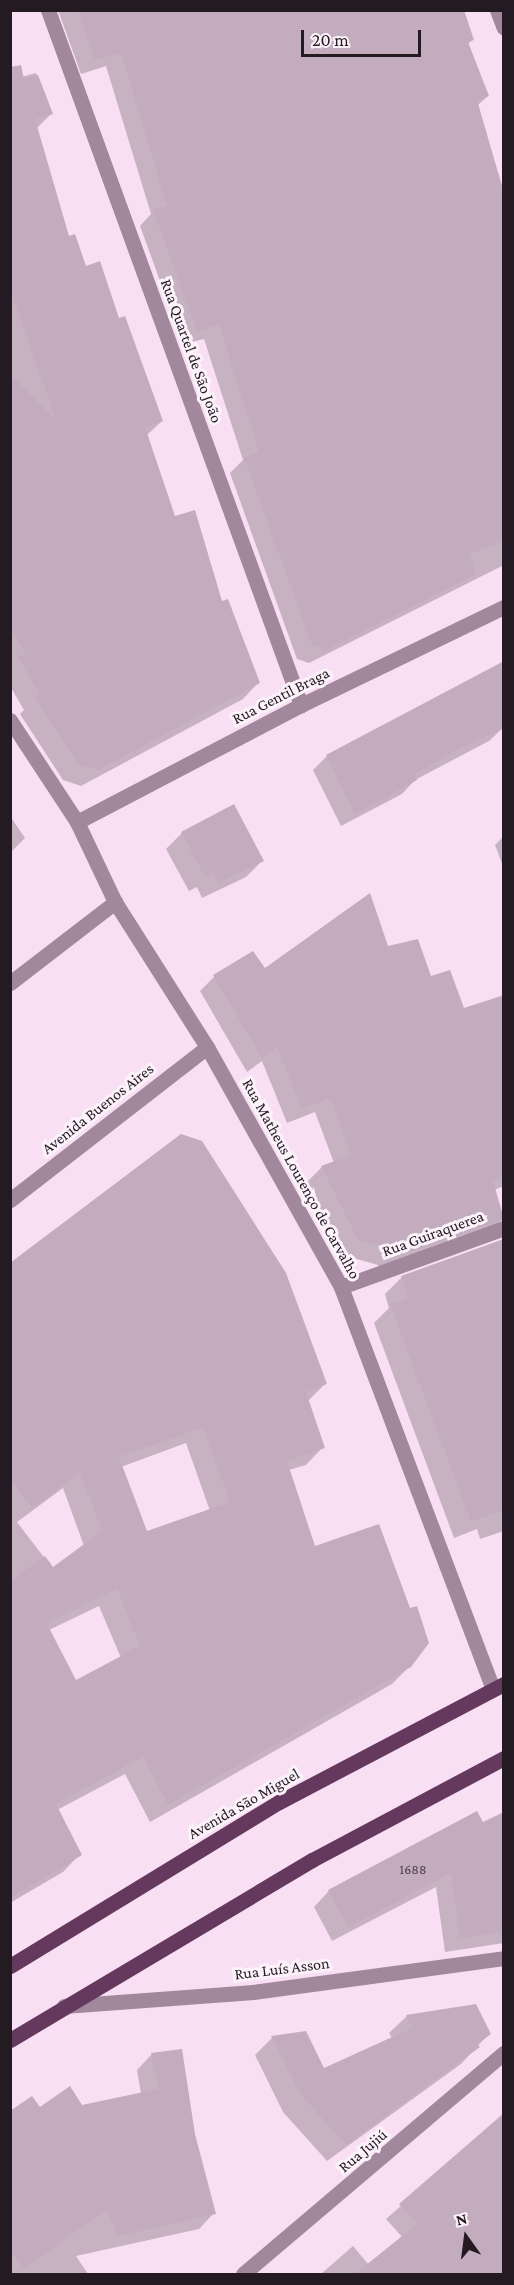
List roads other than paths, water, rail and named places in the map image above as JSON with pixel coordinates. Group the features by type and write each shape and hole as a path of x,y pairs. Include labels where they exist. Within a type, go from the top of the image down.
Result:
{"main road":[{"name":"Avenida São Miguel","path":"10,1966 279,1802 498,1686"},
{"path":"10,2040 312,1860 504,1758"}],"street":[{"name":"Rua Quartel de São João","path":"48,10 301,705"},
{"path":"497,10 504,28"},
{"name":"Rua Gentil Braga","path":"77,822 301,705 504,607"},
{"name":"Rua Matheus Lourenço de Carvalho","path":"10,720 77,822 115,902 207,1047 341,1287 498,1686"},
{"path":"10,983 115,902"},
{"name":"Avenida Buenos Aires","path":"10,1200 207,1047"},
{"name":"Rua Guiraquerea","path":"341,1287 504,1228"},
{"name":"Rua Luís Asson","path":"64,2006 253,1992 504,1958"},
{"name":"Rua Jujiú","path":"243,2274 504,2053"}]}
